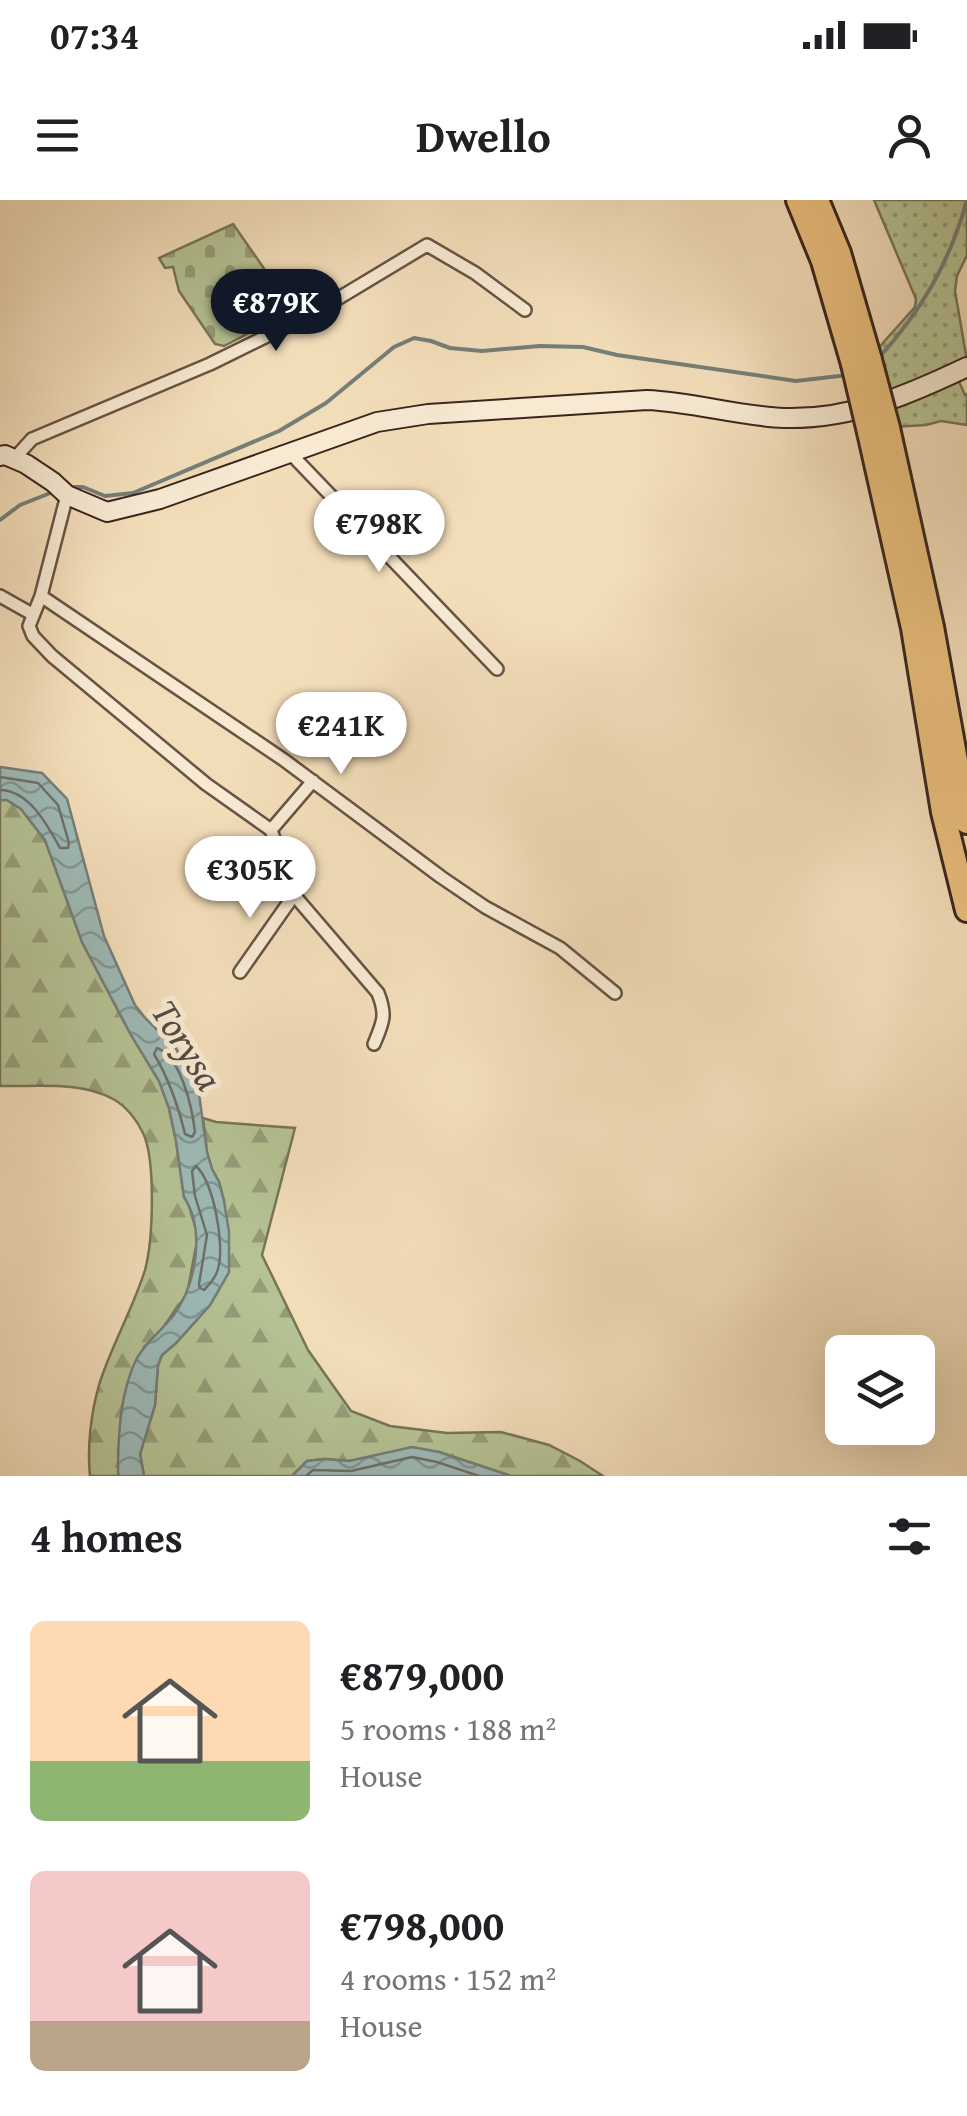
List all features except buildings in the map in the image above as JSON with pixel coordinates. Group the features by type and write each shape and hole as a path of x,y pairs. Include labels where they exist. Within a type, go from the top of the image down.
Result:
{"highway":[{"path":"798,200 862,362"},
{"path":"818,200 839,254 862,362 932,628 967,822"},
{"path":"879,430 943,812 967,910"}],"street":[{"path":"7,458 32,439 210,364 314,313 427,245 475,272 525,310"},
{"path":"7,458 26,464 67,495 107,512 160,499 376,422 428,414 647,400 784,418 833,415 898,399 967,367"},
{"path":"290,453 497,668"},
{"path":"67,495 41,596 29,626 33,636 206,784 271,830 294,895 378,993 384,1021 374,1044"},
{"path":"0,596 32,614"},
{"path":"41,596 313,781 485,907 560,948 614,993"},
{"path":"271,830 313,781"},
{"path":"240,972 294,895"}],"green space":[{"path":"874,200 967,200 967,255 955,291 967,361 885,398 873,354 915,307 916,299"},
{"path":"233,224 293,310 224,346 215,344 179,291 173,267 165,268 159,258"},
{"path":"957,377 967,394 967,425 941,421 892,427 881,414"},
{"path":"0,800 21,809 45,840 82,942 159,1081 169,1108 184,1197 198,1236 187,1294 144,1347 118,1450 119,1476 90,1476 90,1430 99,1385 148,1257 150,1162 141,1128 118,1102 100,1093 58,1086 0,1086"},
{"path":"203,1118 295,1128 262,1255 308,1350 351,1411 390,1426 447,1433 501,1432 549,1445 603,1476 511,1476 439,1452 307,1461 292,1476 144,1476 140,1454 155,1405 162,1355 210,1305 229,1272 224,1201 207,1152"}],"water":[{"path":"0,767 42,773 67,799 104,936 135,1005 176,1048 199,1094 207,1152 224,1201 229,1272 210,1305 162,1355 155,1405 140,1454 144,1476 118,1473 124,1399 137,1358 173,1316 188,1289 195,1258 195,1226 184,1197 169,1108 159,1081 82,942 45,840 21,809 0,800"},
{"path":"412,1447 511,1476 292,1476 307,1461 349,1461"}],"waterway":[{"path":"877,360 908,323 932,285 952,245 967,200"},
{"path":"67,487 83,487 105,496 133,493 279,431 326,403 394,347 414,338 450,348 482,351 583,347 796,381 848,375"},
{"path":"0,520 20,505 53,492"}],"water label":[{"name":"Torysa","path":"187,1045"}]}
